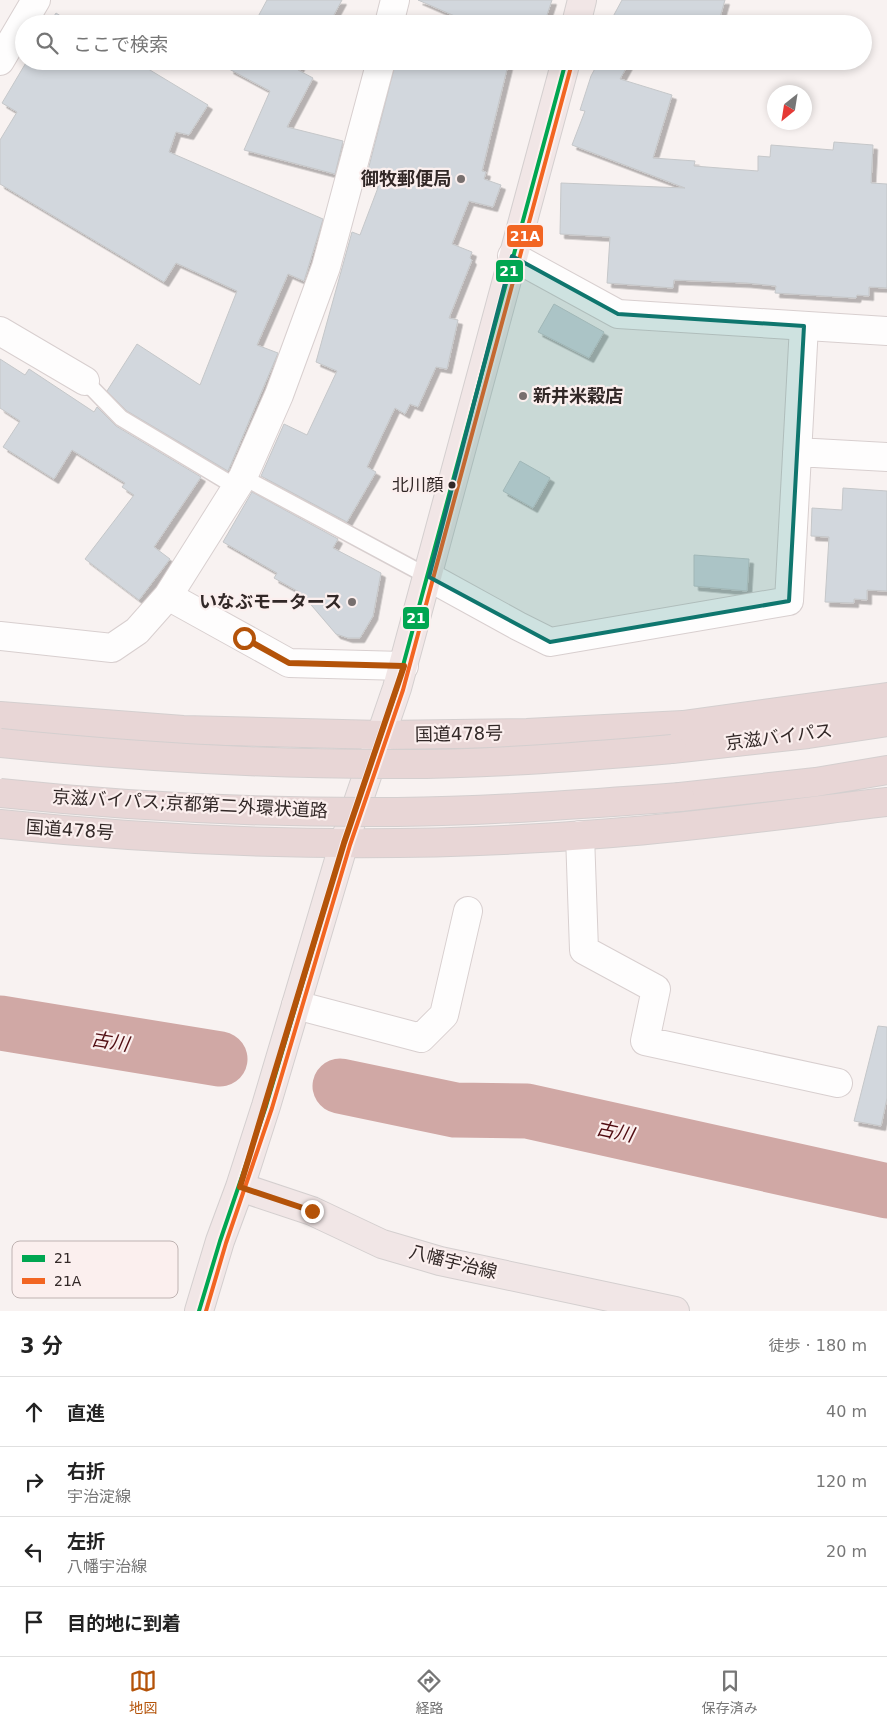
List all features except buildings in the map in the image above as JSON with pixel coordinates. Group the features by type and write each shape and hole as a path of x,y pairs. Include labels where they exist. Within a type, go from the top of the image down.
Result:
{"highway":[{"name":"国道478号","path":"0,716 183,730 381,735 527,733 683,725 887,697"},
{"name":"京滋バイパス","path":"0,743 79,751 236,761 386,764 540,760 672,750 808,734 887,722"},
{"name":"京滋バイパス;京都第二外環状道路","path":"0,793 82,802 233,810 397,812 549,807 680,797 816,782 887,770"},
{"name":"国道478号","path":"0,824 188,837 344,843 580,835 887,802"}],"main road":[{"path":"578,15 582,0"},
{"path":"199,1311 220,1241 240,1187 344,843 404,666 429,577 512,256 564,70"},
{"name":"八幡宇治線","path":"240,1187 312,1211 382,1244 440,1261 675,1311"}],"street":[{"path":"27,15 36,0"},
{"path":"391,15 395,0"},
{"path":"0,61 15,36"},
{"path":"0,636 112,648 137,631 168,596 240,482 279,395 326,267 379,70"},
{"path":"512,256 618,314 887,331"},
{"path":"429,577 550,642 789,601 804,326"},
{"path":"0,331 85,381"},
{"path":"796,452 887,457"},
{"path":"168,596 289,663 404,666"},
{"path":"580,835 584,950 656,989 645,1040 838,1083"},
{"path":"296,1005 421,1038 444,1015 468,911"}],"lane":[{"path":"85,381 121,418 240,482 429,577"}],"highlighted area":[{"path":"512,256 618,314 804,326 789,601 550,642 429,577"}],"waterway":[{"name":"古川","path":"0,1023 220,1059"},
{"name":"古川","path":"340,1086 455,1110 527,1111 887,1191"}],"transit line":[{"name":"21","path":"199,1311 220,1241 266,1106 344,843 397,688 564,70"},
{"name":"21A","path":"206,1311 226,1243 272,1108 350,845 403,690 570,70"}],"place":[{"name":"御牧郵便局","path":"461,179"},
{"name":"新井米穀店","path":"523,396"},
{"name":"北川顔","path":"452,485"},
{"name":"いなぶモータース","path":"352,602"}],"route":[{"path":"244,638 289,663 404,666 344,843 240,1187 312,1211"}]}
